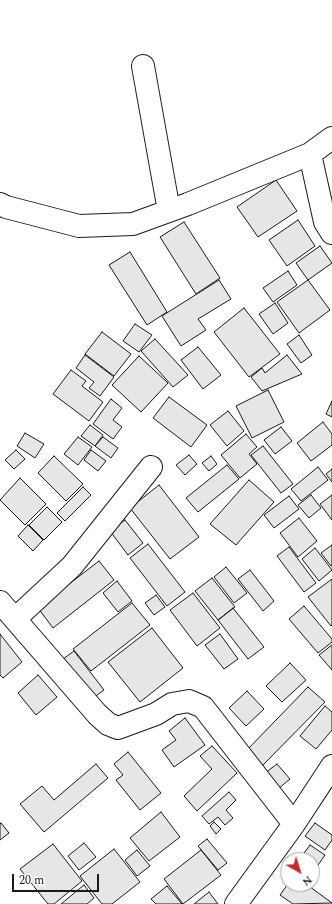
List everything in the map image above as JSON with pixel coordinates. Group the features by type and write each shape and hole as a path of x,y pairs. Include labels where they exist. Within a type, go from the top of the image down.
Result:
{"street":[{"path":"143,66 170,210"},
{"path":"0,204 6,207 79,226 133,224 310,154 332,138"},
{"path":"310,154 325,222 332,233"},
{"path":"15,620 72,566 151,467"},
{"path":"0,602 97,714 108,724 118,728 156,714 172,704 189,701 203,707 294,824"},
{"path":"236,904 294,824 332,766"}],"building":[{"path":"276,180 297,211 258,237 237,207"},
{"path":"298,220 315,246 287,266 269,240"},
{"path":"184,222 220,278 196,294 160,237"},
{"path":"320,246 332,263 308,280 296,263"},
{"path":"130,252 167,312 147,325 109,265"},
{"path":"288,271 297,285 273,302 263,288"},
{"path":"219,280 231,299 198,319 206,330 181,346 162,316"},
{"path":"308,280 330,310 299,333 277,302"},
{"path":"275,303 288,323 273,334 259,314"},
{"path":"244,308 280,354 249,377 214,332"},
{"path":"135,324 152,335 139,352 123,341"},
{"path":"102,332 131,354 114,376 85,354"},
{"path":"299,335 312,355 301,363 287,344"},
{"path":"155,339 188,375 173,387 141,351"},
{"path":"198,347 221,375 203,389 181,360"},
{"path":"85,355 114,377 100,396 89,388 94,382 76,368"},
{"path":"287,355 302,374 262,391 251,377 262,368 265,373"},
{"path":"139,356 168,383 141,412 112,385"},
{"path":"71,370 86,381 82,386 103,402 89,421 53,394"},
{"path":"268,390 284,422 252,438 236,406"},
{"path":"169,397 207,425 191,447 153,418"},
{"path":"111,399 122,408 113,420 122,427 113,439 93,424"},
{"path":"332,401 332,417 326,414"},
{"path":"228,411 244,431 227,446 210,425"},
{"path":"323,422 332,434 332,445 311,461 297,443"},
{"path":"90,425 103,435 95,446 81,436"},
{"path":"281,427 292,441 275,454 264,440"},
{"path":"25,433 44,444 35,458 17,446"},
{"path":"246,434 257,447 249,454 257,464 240,478 221,455"},
{"path":"78,437 92,447 78,465 64,454"},
{"path":"103,437 118,448 111,458 95,446"},
{"path":"263,446 293,484 281,493 251,455"},
{"path":"16,450 25,459 14,469 5,460"},
{"path":"91,450 106,461 98,471 84,460"},
{"path":"189,455 197,464 185,475 176,465"},
{"path":"54,456 83,484 66,501 38,473"},
{"path":"211,456 217,464 209,471 202,463"},
{"path":"227,465 239,479 198,512 186,498"},
{"path":"318,467 328,480 301,501 291,489"},
{"path":"332,469 332,482 326,474"},
{"path":"20,478 46,504 25,525 0,500"},
{"path":"249,480 274,502 236,545 210,524"},
{"path":"159,485 199,537 170,559 130,508"},
{"path":"83,487 91,495 65,521 57,513"},
{"path":"311,495 321,508 309,518 298,505"},
{"path":"332,495 332,520 320,504"},
{"path":"289,496 299,509 274,528 264,515"},
{"path":"47,507 62,522 44,540 29,525"},
{"path":"299,518 317,541 298,557 280,533"},
{"path":"125,520 143,543 128,555 110,531"},
{"path":"28,525 43,540 33,551 18,536"},
{"path":"148,544 185,592 167,606 130,558"},
{"path":"332,545 332,566 331,566 321,553"},
{"path":"289,547 316,583 304,592 277,556"},
{"path":"315,548 332,570 319,581 302,559"},
{"path":"99,561 114,580 53,628 38,608"},
{"path":"226,567 247,593 234,603 214,577"},
{"path":"250,570 274,601 263,611 238,579"},
{"path":"212,578 235,607 218,620 195,591"},
{"path":"332,579 332,625 331,626 308,597"},
{"path":"117,581 132,601 118,612 103,593"},
{"path":"193,593 220,628 197,646 170,610"},
{"path":"156,595 165,607 154,615 145,603"},
{"path":"132,603 150,625 91,671 73,649"},
{"path":"304,606 332,639 332,642 318,653 289,619"},
{"path":"233,608 264,647 248,659 218,620"},
{"path":"152,628 183,668 140,702 108,662"},
{"path":"0,634 22,662 3,678 0,675"},
{"path":"220,634 238,659 224,669 205,645"},
{"path":"332,645 332,670 319,655"},
{"path":"74,651 104,690 89,701 59,662"},
{"path":"290,663 306,680 282,702 266,686"},
{"path":"38,675 57,697 36,715 18,693"},
{"path":"308,687 325,702 262,766 246,751"},
{"path":"247,691 264,709 246,726 229,708"},
{"path":"325,706 332,712 332,730 316,749 300,736"},
{"path":"185,718 205,745 174,767 162,750 176,740 169,731"},
{"path":"212,746 237,773 197,811 184,796 212,769 200,756"},
{"path":"128,752 161,793 140,810 116,780 123,775 114,764"},
{"path":"96,764 108,778 44,832 20,804 42,786 54,800"},
{"path":"277,764 290,779 278,789 265,773"},
{"path":"229,792 236,800 226,810 233,818 225,825 218,817 209,824 202,816"},
{"path":"161,812 180,837 149,861 130,838"},
{"path":"214,822 221,829 216,834 210,826"},
{"path":"1,823 9,833 0,840 0,824"},
{"path":"315,823 332,835 332,840 325,850 305,836"},
{"path":"207,839 227,863 218,870 198,846"},
{"path":"84,843 96,857 79,870 68,856"},
{"path":"53,844 82,881 54,904 48,904 20,869"},
{"path":"310,845 325,855 320,862 320,852 305,852"},
{"path":"114,849 140,882 112,904 102,904 80,876"},
{"path":"137,850 150,866 137,876 125,860"},
{"path":"201,850 221,875 183,904 164,879"},
{"path":"84,885 94,898 87,904 61,904"},
{"path":"167,886 182,904 156,904 151,899"},
{"path":"209,892 218,904 194,904"},
{"path":"282,892 317,892 332,903 293,904 280,895"}]}
